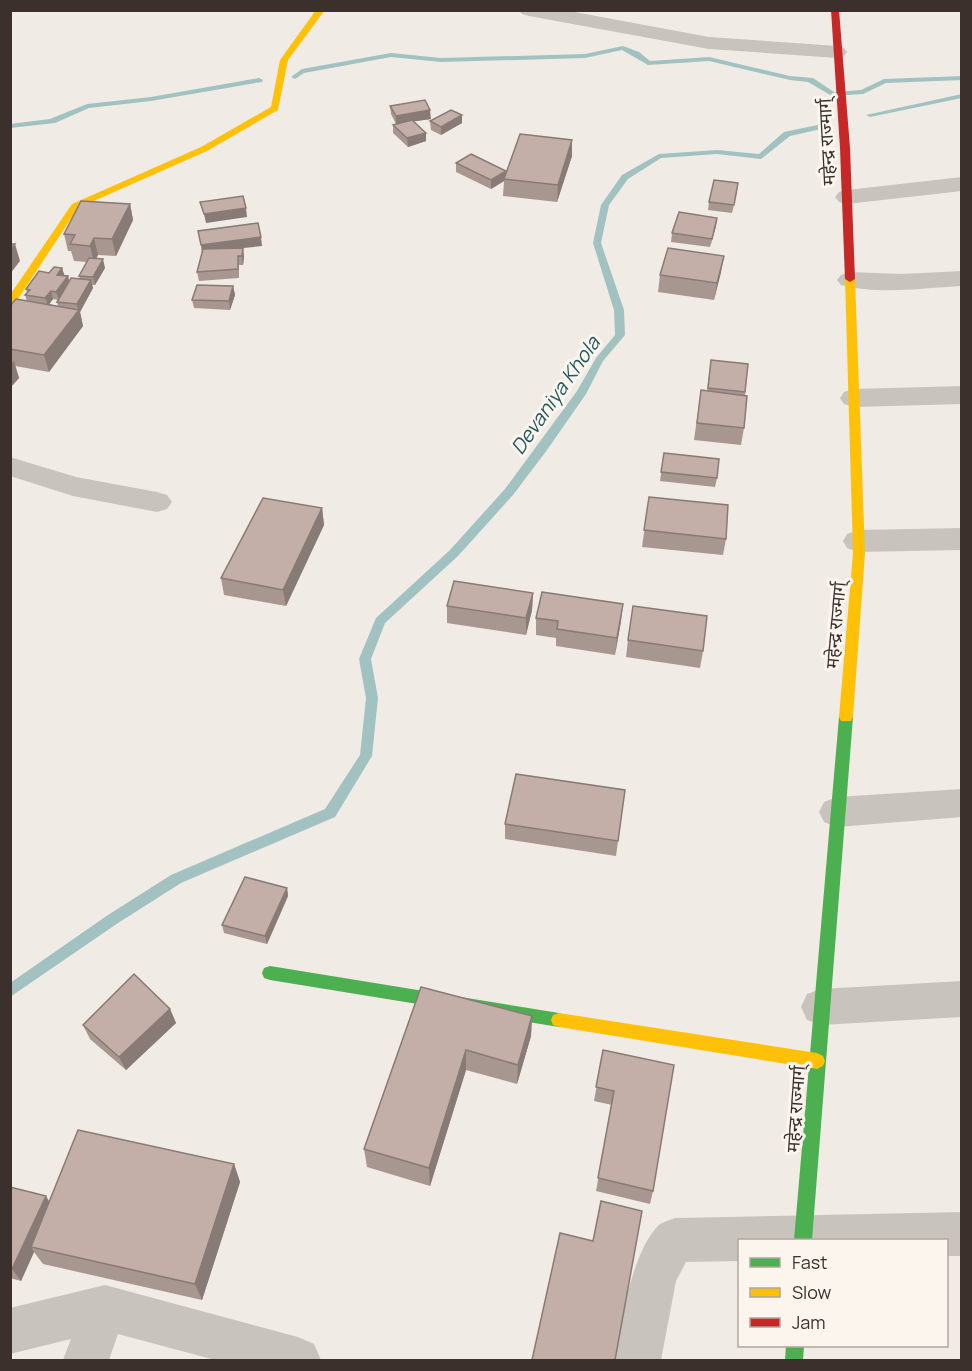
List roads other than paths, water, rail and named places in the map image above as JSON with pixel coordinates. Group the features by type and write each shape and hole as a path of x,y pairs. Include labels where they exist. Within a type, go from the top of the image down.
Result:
{"main road":[{"path":"10,303 75,206 204,149 275,108 284,60 321,10"},
{"name":"महेन्द्र राज्मार्ग्","path":"803,1239 858,541 845,148 835,10"},
{"path":"270,973 817,1061"}],"street":[{"path":"529,10 709,43 837,52"},
{"path":"847,197 962,184"},
{"path":"850,280 901,282 962,278"},
{"path":"854,398 962,395"},
{"path":"10,466 73,486 157,502"},
{"path":"858,541 962,539"},
{"path":"837,812 962,803"},
{"path":"821,1006 962,999"},
{"path":"803,1239 962,1233"},
{"path":"638,1360 658,1268 666,1250 675,1240 738,1240"},
{"path":"86,1360 105,1308"},
{"path":"10,1330 105,1308 298,1360"}],"waterway":[{"path":"295,77 302,71 391,55 441,60 585,56 623,48 648,63 709,59 790,78 810,80 832,94 863,92 884,81 962,78"},
{"path":"10,126 52,121 87,106 151,99 259,80"},
{"name":"Devaniya Khola","path":"870,115 962,96"},
{"name":"Devaniya Khola","path":"10,991 113,919 176,879 330,813 366,756 372,698 365,659 380,621 454,553 509,492 582,392 599,360 620,335 619,310 597,243 605,205 625,177 659,156 717,152 761,157 787,134 827,125"}]}
